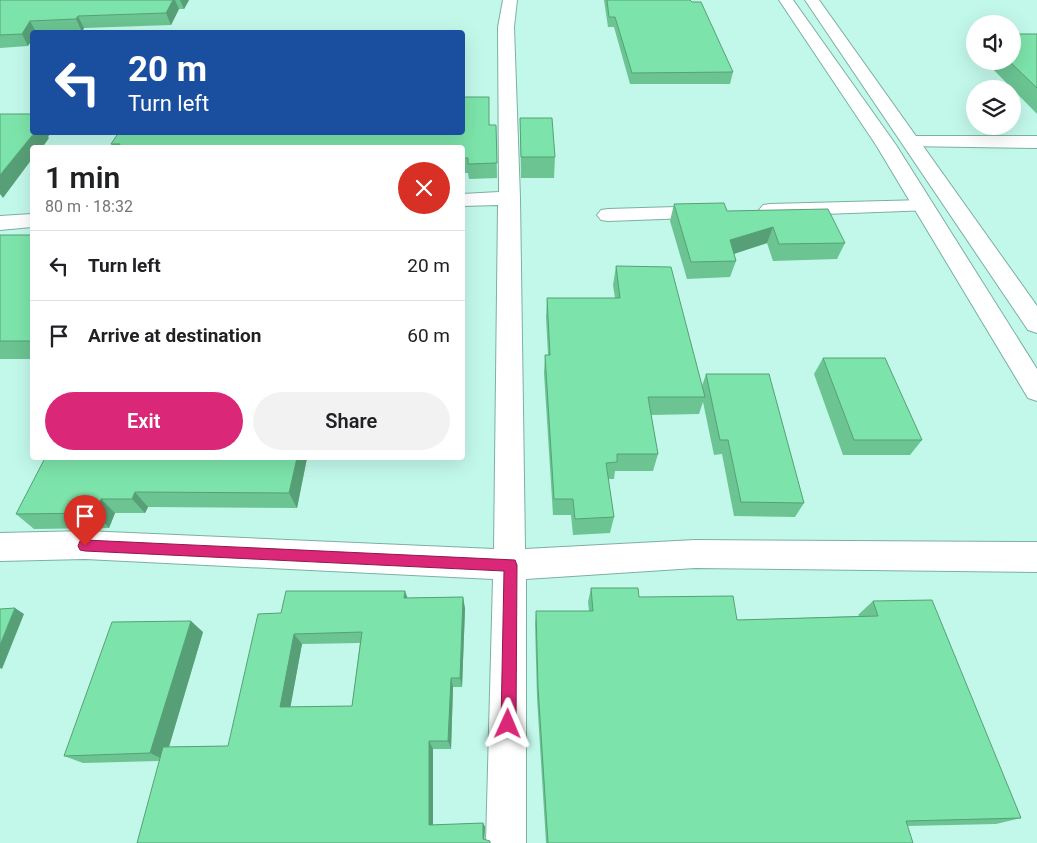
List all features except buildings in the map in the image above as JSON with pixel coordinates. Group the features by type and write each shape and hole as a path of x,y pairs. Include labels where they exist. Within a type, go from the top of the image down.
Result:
{"street":[{"path":"506,843 511,565 510,198 506,27 510,0"},
{"path":"786,0 886,145 1037,391"},
{"path":"812,0 1037,324"},
{"path":"912,142 1037,142"},
{"path":"465,200 510,198"},
{"path":"608,215 924,206"},
{"path":"0,223 30,221"},
{"path":"0,547 85,546 511,565 695,554 1037,557"}],"route":[{"path":"85,546 511,565 508,724"}]}
